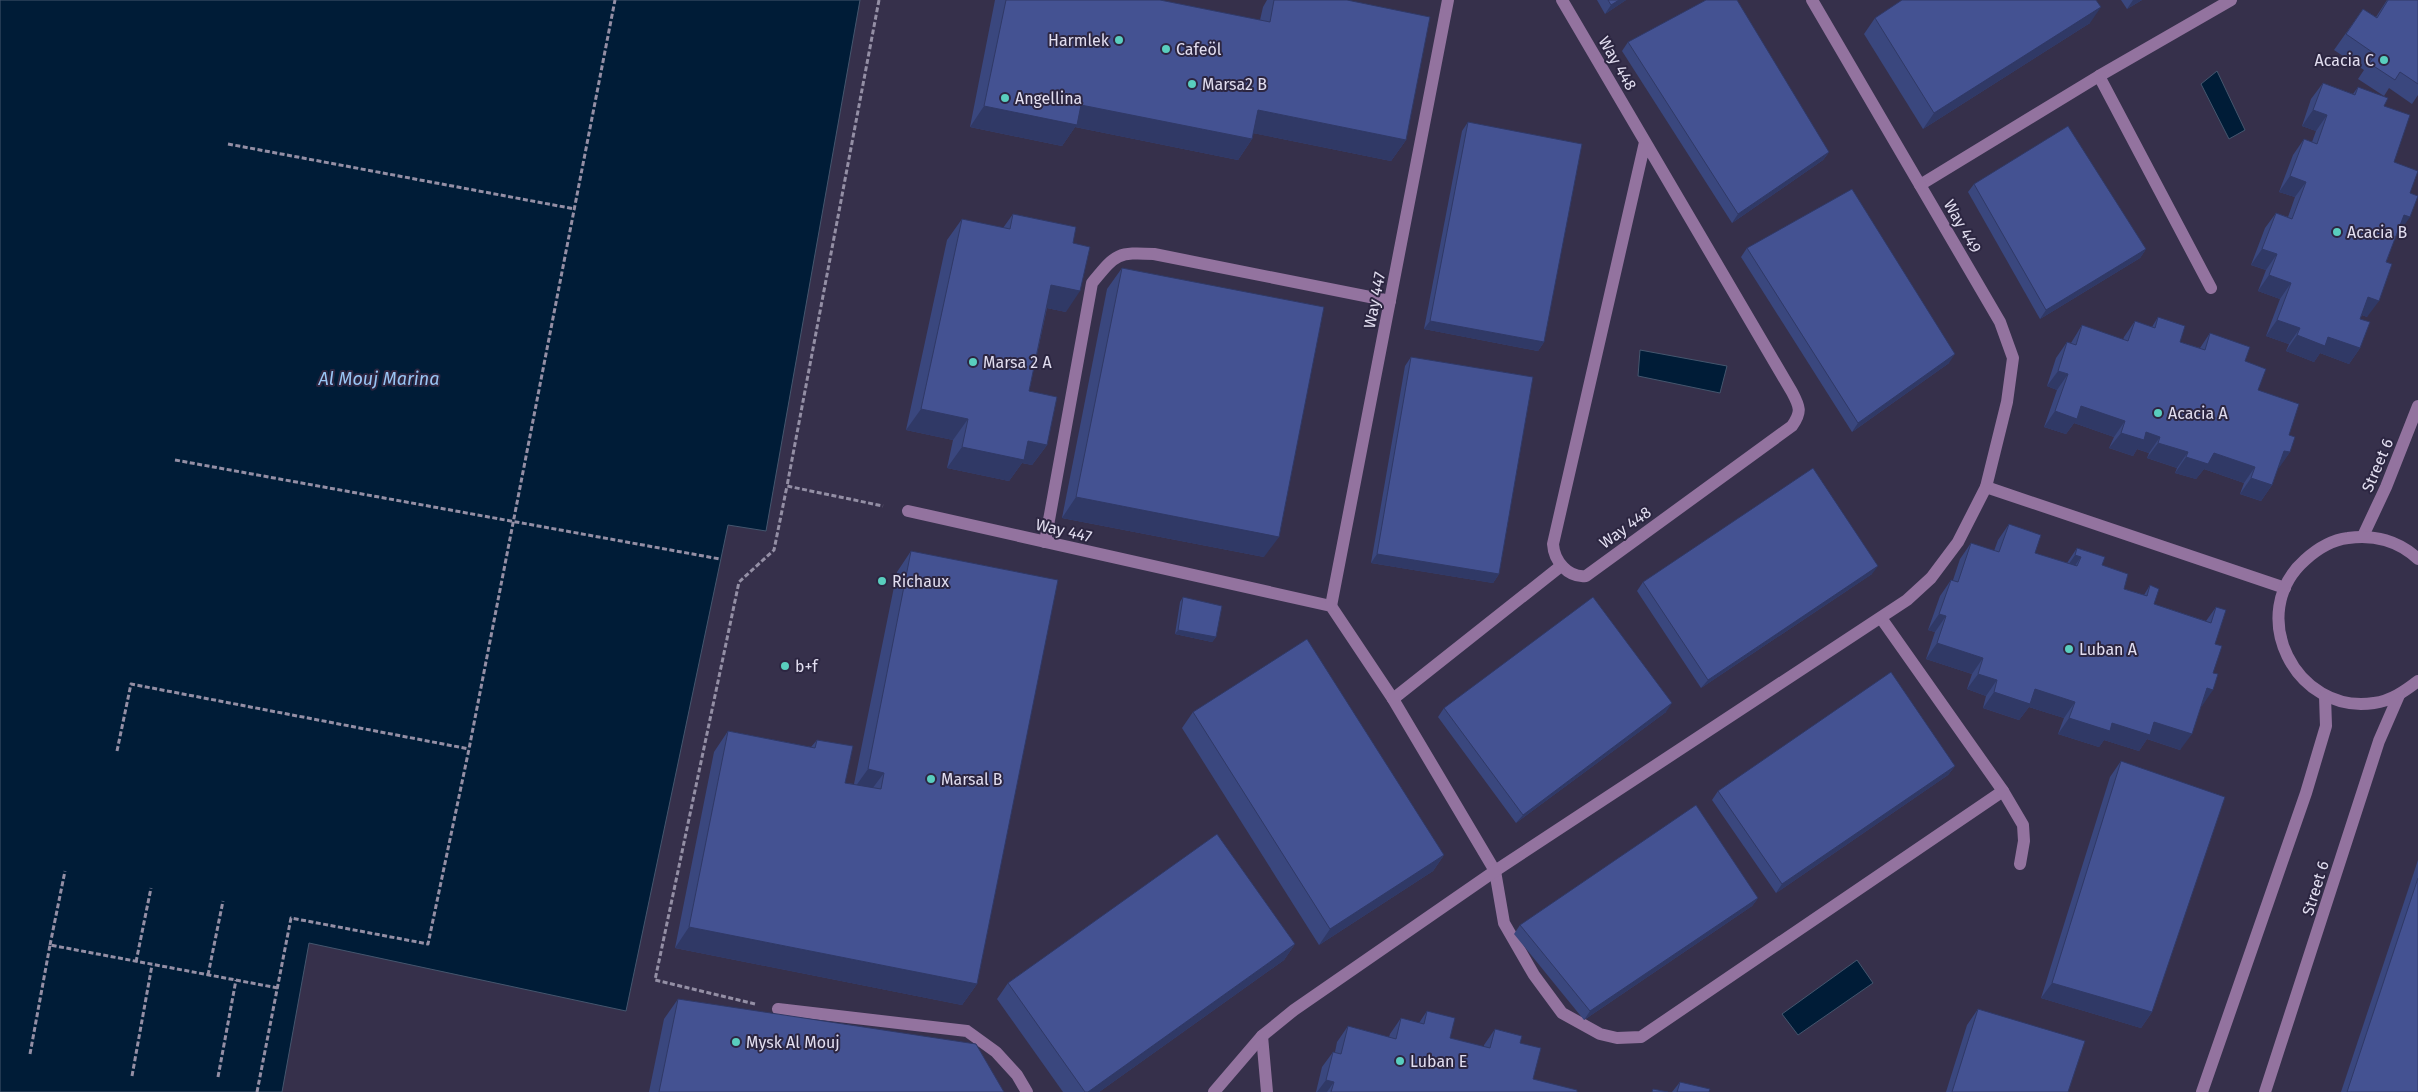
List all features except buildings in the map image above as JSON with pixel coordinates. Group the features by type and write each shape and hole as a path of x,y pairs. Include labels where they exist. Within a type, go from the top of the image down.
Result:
{"street":[{"name":"Way 447","path":"908,511 1331,606 1448,0"},
{"name":"Way 448","path":"1562,0 1792,392 1798,403 1799,415 1792,426 1586,576 1580,576 1562,566"},
{"name":"Way 449","path":"1214,1092 1262,1036 1294,1010 1495,871 1907,600 1931,578 1958,542 1986,487 1997,447 2013,358 2000,322 1812,0"},
{"path":"1920,186 2099,76 2231,0"},
{"path":"2099,76 2211,288"},
{"path":"1393,699 1562,566 1553,544 1645,142"},
{"path":"1045,542 1092,283 1109,262 1126,252 1154,254 1390,301"},
{"name":"Street 6","path":"2363,536 2386,487 2418,406"},
{"path":"1986,487 2285,588"},
{"path":"2418,559 2409,551 2387,540 2363,536 2338,539 2316,550 2297,566 2285,588 2278,612 2280,638 2288,661 2304,681 2325,696 2349,703 2374,703 2399,695 2418,681"},
{"path":"1331,606 1393,699 1495,871 1504,923 1534,975 1562,1013 1600,1034 1618,1038 1641,1037 2003,790"},
{"path":"1881,618 2003,790 2023,824 2024,841 2020,864"},
{"name":"Street 6","path":"2265,1092 2379,741 2399,695"},
{"path":"2202,1092 2306,793 2326,726 2325,696"},
{"path":"778,1009 966,1031 996,1052 1017,1075 1027,1092"},
{"path":"1262,1036 1267,1092"}],"path":[{"path":"257,1092 291,918 428,944 469,750 615,0"},
{"path":"778,1009 655,980 739,582 774,550 879,0"},
{"path":"228,144 575,209"},
{"path":"174,460 720,559"},
{"path":"786,486 908,511"},
{"path":"117,751 132,684 469,750"},
{"path":"30,1054 65,871"},
{"path":"136,962 151,888"},
{"path":"208,975 223,901"},
{"path":"50,946 278,988"},
{"path":"132,1076 152,965"},
{"path":"218,1077 236,980"}],"water":[{"name":"Al Mouj Marina","path":"0,0 860,0 766,531 728,525 626,1011 309,943 282,1092 0,1092"},
{"path":"2217,71 2245,130 2229,139 2201,84"},
{"path":"1640,350 1727,366 1720,393 1638,376"},
{"path":"1857,960 1873,983 1798,1035 1782,1014"}],"place":[{"name":"Harmlek","path":"1119,40"},
{"name":"Cafeöl","path":"1166,49"},
{"name":"Acacia C","path":"2384,60"},
{"name":"Marsa2 B","path":"1192,84"},
{"name":"Angellina","path":"1005,98"},
{"name":"Acacia B","path":"2337,232"},
{"name":"Marsa 2 A","path":"973,362"},
{"name":"Acacia A","path":"2158,413"},
{"name":"Richaux","path":"882,581"},
{"name":"Luban A","path":"2069,649"},
{"name":"b+f","path":"785,666"},
{"name":"Marsal B","path":"931,779"},
{"name":"Mysk Al Mouj","path":"736,1042"},
{"name":"Luban E","path":"1400,1061"}]}
